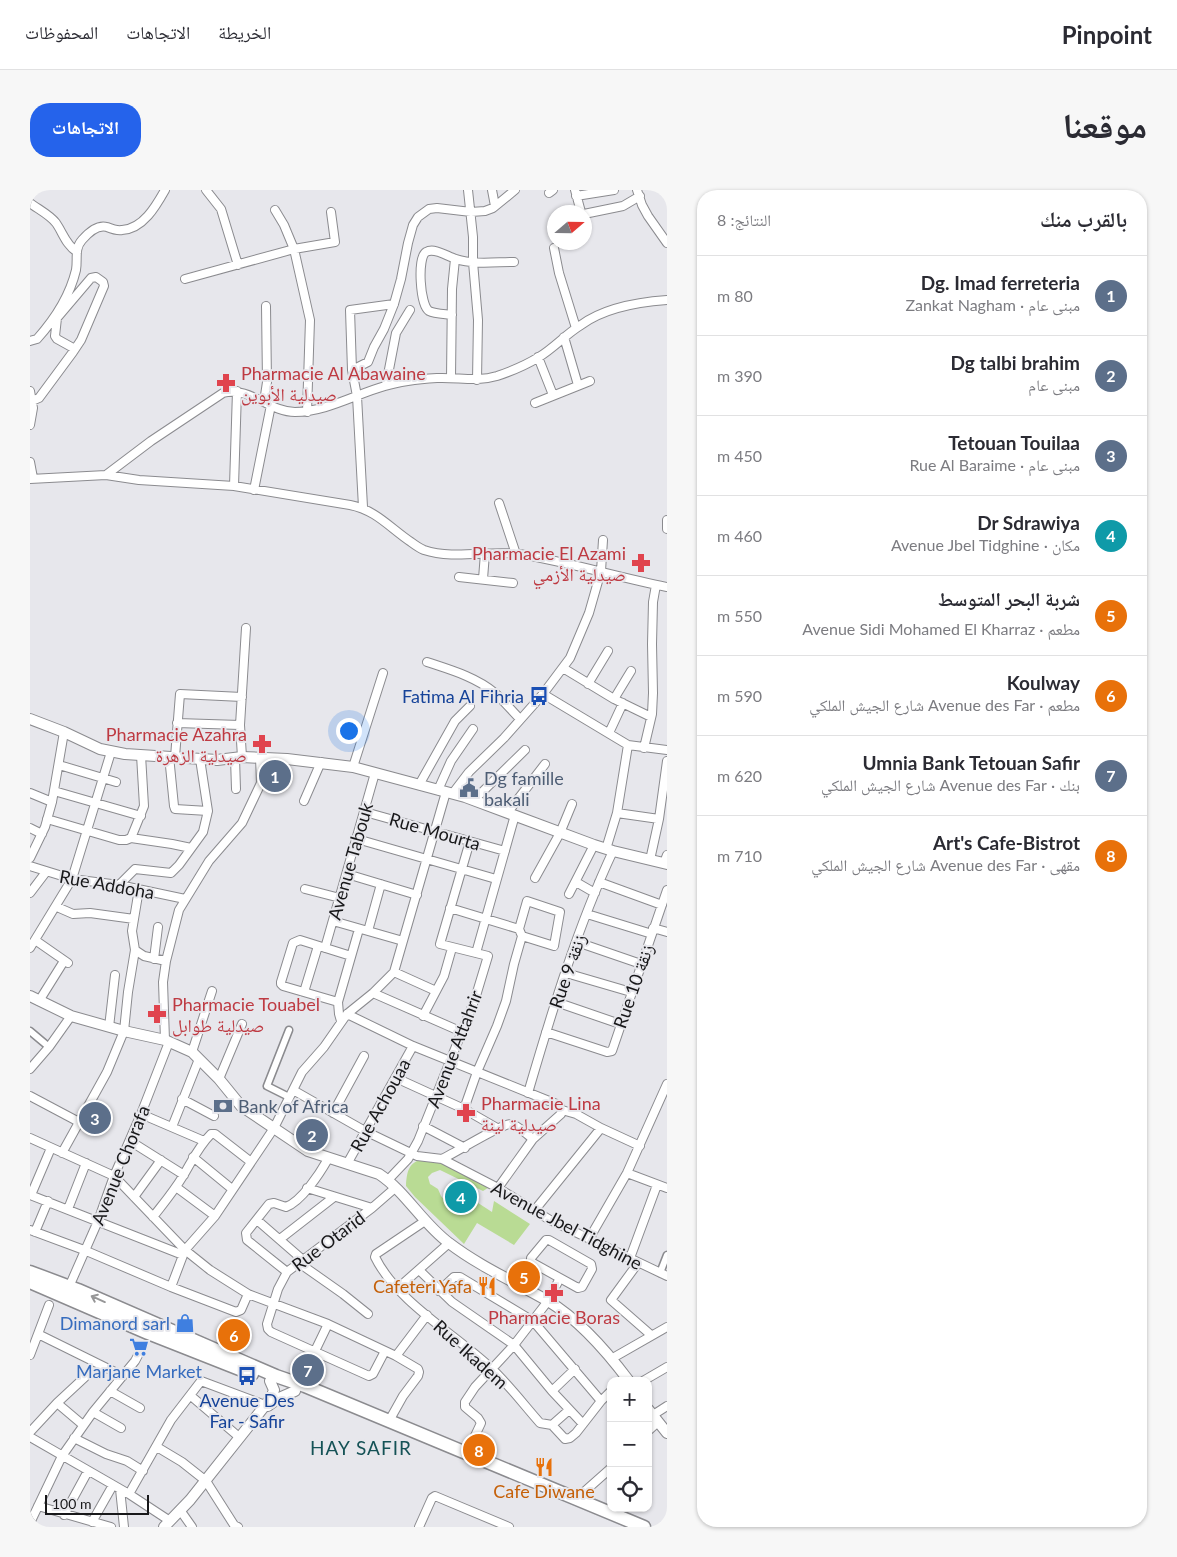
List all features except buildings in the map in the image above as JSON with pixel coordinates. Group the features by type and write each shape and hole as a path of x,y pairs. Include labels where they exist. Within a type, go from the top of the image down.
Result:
{"main road":[{"path":"30,1272 276,1376 644,1527"},
{"path":"30,1282 148,1333 295,1391 623,1527"}],"street":[{"path":"30,341 37,339 56,316 76,269 78,246 82,241 97,227 102,226 122,230 136,226 152,211 165,190"},
{"path":"206,190 221,209 238,265"},
{"path":"468,190 478,320 478,380"},
{"path":"492,190 495,206"},
{"path":"576,193 614,190"},
{"path":"352,370 368,362 384,329 401,279 413,225 418,217 430,209 438,208 471,212 485,211 495,206 511,192"},
{"path":"592,212 623,206 639,193 642,205 648,216 667,243"},
{"path":"30,203 55,221 72,249 77,252"},
{"path":"275,210 284,225 294,249 310,320 307,412"},
{"path":"185,279 294,249 335,242 332,212"},
{"path":"554,250 559,273 576,328"},
{"path":"452,315 430,311 425,306 420,278 422,258 426,252 431,251 455,259 473,262 514,262"},
{"path":"451,378 452,288 455,259"},
{"path":"32,401 39,398 74,352 81,340 104,286 103,282 96,277 91,278 57,318 55,336 75,349"},
{"path":"106,475 151,441 223,393 237,391 292,412 307,412 386,385 437,378 478,380 496,376 523,366 595,316 651,301 667,300"},
{"path":"363,508 358,396 352,370 350,310 394,304"},
{"path":"254,490 267,403 266,306"},
{"path":"386,385 396,333 410,310"},
{"path":"564,338 578,385"},
{"path":"538,357 552,395"},
{"path":"535,403 590,381"},
{"path":"30,391 33,408 30,425"},
{"path":"234,486 237,391"},
{"path":"30,462 32,478 106,475 139,480 234,486 363,508 423,550 450,553 516,554 601,571 656,585 667,585"},
{"path":"499,503 516,554"},
{"path":"667,520 667,529"},
{"path":"446,792 469,772 520,719 543,694 570,658 589,613 601,571 603,540"},
{"path":"483,579 485,554"},
{"path":"459,577 513,583"},
{"path":"644,748 651,717 653,693 651,668 653,602 656,585"},
{"path":"236,789 246,628"},
{"path":"588,684 608,651"},
{"path":"427,662 469,677 495,693 520,719"},
{"path":"563,668 614,699 651,717"},
{"path":"614,699 631,671"},
{"path":"353,767 383,674"},
{"path":"208,811 175,809 174,806 172,756 180,694 242,697"},
{"path":"543,694 628,745 667,750"},
{"path":"609,733 624,704"},
{"path":"419,785 455,721 470,706"},
{"path":"30,719 111,752 217,760 287,758 353,767 474,800 610,850 650,860 666,860"},
{"path":"177,723 240,725"},
{"path":"171,1287 184,1253 215,1216 232,1188 256,1159 302,1072 324,1047 347,1014 373,993 394,972 446,792 451,761 473,729"},
{"path":"30,858 42,834 52,802 64,732"},
{"name":"Rue 9 زنقة","path":"528,1092 556,1002 610,850 628,745"},
{"path":"474,800 525,750"},
{"path":"30,948 57,907 72,879 111,752"},
{"path":"131,838 141,816 144,799 141,755"},
{"path":"167,1041 163,982 166,961 179,910 209,860 242,823 260,783 260,758"},
{"path":"119,885 135,869 171,872 180,865 203,832 208,811 200,759"},
{"path":"650,860 667,761"},
{"path":"304,800 321,762"},
{"path":"470,841 440,944 476,953 505,851 512,814 545,764"},
{"path":"59,765 116,782"},
{"name":"Avenue Tabouk","path":"304,992 333,921 375,773"},
{"path":"54,792 141,816"},
{"path":"30,794 52,802"},
{"path":"535,878 560,833 572,804"},
{"name":"Rue Mourta","path":"365,812 505,851"},
{"path":"617,814 658,819"},
{"path":"47,819 119,840 131,838 191,848"},
{"path":"30,828 42,834"},
{"path":"357,839 496,879"},
{"path":"569,894 594,845"},
{"name":"Rue Addoha","path":"30,866 72,879 119,885 185,899"},
{"path":"30,893 46,872"},
{"path":"347,874 417,895"},
{"path":"576,882 595,893"},
{"path":"599,882 662,905"},
{"path":"368,931 382,884"},
{"path":"62,1154 107,1072 124,1031 135,950 132,932 139,889"},
{"path":"305,889 340,898"},
{"name":"Rue 10 زنقة","path":"546,1032 609,1052 612,1050 667,890"},
{"path":"450,908 485,918 521,932 554,946 560,912 527,901 521,932 506,1001 498,1026 477,1072 464,1109"},
{"path":"57,907 74,914 90,913 134,919"},
{"path":"587,914 652,931 667,932"},
{"path":"333,921 403,941"},
{"path":"154,959 158,927"},
{"path":"341,1021 338,1002 359,929"},
{"path":"35,940 66,962 34,998 71,1016 167,1041 196,1055 241,1106 308,1152 379,1174 449,1243 495,1272 548,1301 587,1333 611,1359 624,1377"},
{"path":"338,1002 284,986 281,982 293,943 300,940 351,956"},
{"path":"577,942 641,964"},
{"path":"423,1016 444,976 452,948"},
{"path":"135,950 144,956 166,961"},
{"name":"Avenue Attahrir","path":"391,1184 412,1154 475,999 488,956 476,953"},
{"path":"394,972 436,991"},
{"path":"566,973 631,992"},
{"path":"109,1027 115,975"},
{"path":"172,1127 196,1055 212,991"},
{"path":"373,993 462,1032"},
{"path":"556,1002 620,1024"},
{"path":"347,1014 413,1046 559,1105 562,1110 576,1114 640,1146"},
{"path":"30,1068 49,1047 71,1016"},
{"path":"219,1079 242,1024"},
{"path":"289,1030 267,1086 291,1093"},
{"path":"30,1031 49,1047"},
{"name":"Avenue Chorafa","path":"69,1287 98,1221 114,1176 142,1114 167,1041"},
{"name":"Rue Achouaa","path":"347,1164 413,1046"},
{"path":"333,1113 364,1056"},
{"path":"396,1078 464,1109 497,1128"},
{"path":"589,1239 627,1173 667,1084"},
{"name":"Avenue Jbel Tidghine","path":"291,1093 412,1154 442,1159 498,1188 534,1212 663,1275"},
{"path":"30,1096 79,1122"},
{"path":"182,1099 214,1116"},
{"path":"498,1188 533,1139 561,1114 562,1110"},
{"path":"142,1114 204,1141"},
{"path":"442,1159 504,1125 513,1124 533,1139"},
{"path":"423,1126 465,1148"},
{"path":"534,1212 556,1182 601,1128"},
{"path":"153,1217 184,1175 204,1141 211,1134 215,1134 256,1159"},
{"path":"30,1138 114,1176 184,1253"},
{"path":"130,1141 184,1175"},
{"path":"51,1148 30,1195 184,1253 248,1294 328,1324 415,1367 420,1372 403,1396 389,1421"},
{"path":"193,1157 232,1188"},
{"path":"287,1272 246,1238 246,1233 269,1204 274,1203 287,1207 308,1188 328,1159"},
{"path":"134,1197 161,1160"},
{"path":"68,1209 86,1163"},
{"path":"627,1173 667,1188"},
{"name":"Rue Otarid","path":"315,1351 269,1330 267,1324 278,1289 287,1272 372,1208 391,1184"},
{"path":"630,1258 657,1185"},
{"path":"176,1186 215,1216"},
{"path":"308,1188 372,1208"},
{"path":"280,1239 334,1197"},
{"path":"48,1201 33,1231 236,1312 242,1310 248,1294"},
{"path":"257,1220 280,1239 301,1262 368,1314"},
{"name":"Rue Ikadem","path":"425,1221 374,1256 392,1284 426,1315 492,1368 540,1423 552,1425 566,1439 576,1433 607,1395"},
{"path":"546,1240 592,1265 590,1273 581,1288 560,1278 530,1261 546,1240"},
{"path":"398,1288 449,1243"},
{"path":"663,1275 667,1255"},
{"path":"638,1263 611,1299 651,1335"},
{"path":"419,1270 439,1291 514,1345 552,1391 583,1424"},
{"path":"439,1291 454,1277 460,1277 532,1321 601,1401"},
{"path":"467,1453 481,1423 465,1407 465,1404 475,1387 514,1345 548,1301 560,1278"},
{"path":"30,1355 50,1305"},
{"path":"396,1356 426,1315"},
{"path":"328,1324 315,1351 369,1376 373,1374 385,1351"},
{"path":"611,1359 667,1327"},
{"path":"38,1334 123,1376"},
{"path":"30,1523 62,1456 93,1412 135,1361 143,1346"},
{"path":"650,1377 667,1367"},
{"path":"552,1391 574,1369"},
{"path":"86,1377 57,1403 31,1439 129,1494 167,1524 206,1481 263,1408 274,1390 270,1381"},
{"path":"129,1494 175,1414 203,1380 263,1408"},
{"path":"110,1391 140,1408"},
{"path":"263,1408 295,1391"},
{"path":"191,1396 239,1437"},
{"path":"57,1403 84,1425"},
{"path":"667,1406 653,1415 667,1433"},
{"path":"552,1425 570,1410"},
{"path":"93,1412 121,1428"},
{"path":"74,1438 106,1454 127,1461 143,1471"},
{"path":"156,1447 182,1462 206,1481 235,1526"},
{"path":"64,1515 88,1471"},
{"path":"576,1499 607,1472"},
{"path":"589,1505 594,1485"},
{"path":"92,1522 117,1487"},
{"path":"117,1487 124,1527"},
{"path":"419,1527 434,1496 509,1527"},
{"path":"38,1506 111,1527"},
{"path":"180,1510 192,1527"}],"green space":[{"path":"431,1158 491,1186 483,1191 440,1170 432,1173 428,1177 430,1184 438,1189 451,1208 458,1206 466,1213 475,1201 492,1212 494,1201 530,1224 514,1245 477,1223 464,1244 415,1197 406,1186 409,1169 411,1165 419,1160"}],"place":[{"name":"Pharmacie Al Abawaine صيدلية الأبوين","path":"226,383"},
{"name":"Pharmacie El Azami صيدلية الأزمي","path":"641,563"},
{"name":"Fatima Al Fihria","path":"539,696"},
{"name":"Pharmacie Azahra صيدلية الزهرة","path":"262,744"},
{"name":"Dg. Imad ferreteria","path":"275,776"},
{"name":"Dg famille bakali","path":"469,788"},
{"name":"Pharmacie Touabel صيدلية طوابل","path":"157,1014"},
{"name":"Bank of Africa","path":"223,1106"},
{"name":"Pharmacie Lina صيدلية لينة","path":"466,1113"},
{"name":"Tetouan Touilaa","path":"95,1118"},
{"name":"Dg talbi brahim","path":"312,1135"},
{"name":"Dr Sdrawiya","path":"461,1197"},
{"name":"شربة البحر المتوسط","path":"524,1277"},
{"name":"Cafeteri.Yafa","path":"487,1286"},
{"name":"Pharmacie Boras","path":"554,1293"},
{"name":"Dimanord sarl","path":"185,1323"},
{"name":"Koulway","path":"234,1335"},
{"name":"Marjane Market","path":"139,1347"},
{"name":"Umnia Bank Tetouan Safir","path":"308,1370"},
{"name":"Avenue Des Far - Safir","path":"247,1376"},
{"name":"Art's Cafe-Bistrot","path":"479,1450"},
{"name":"Cafe Diwane","path":"544,1467"}],"district":[{"name":"HAY SAFIR","path":"361,1447"}]}
